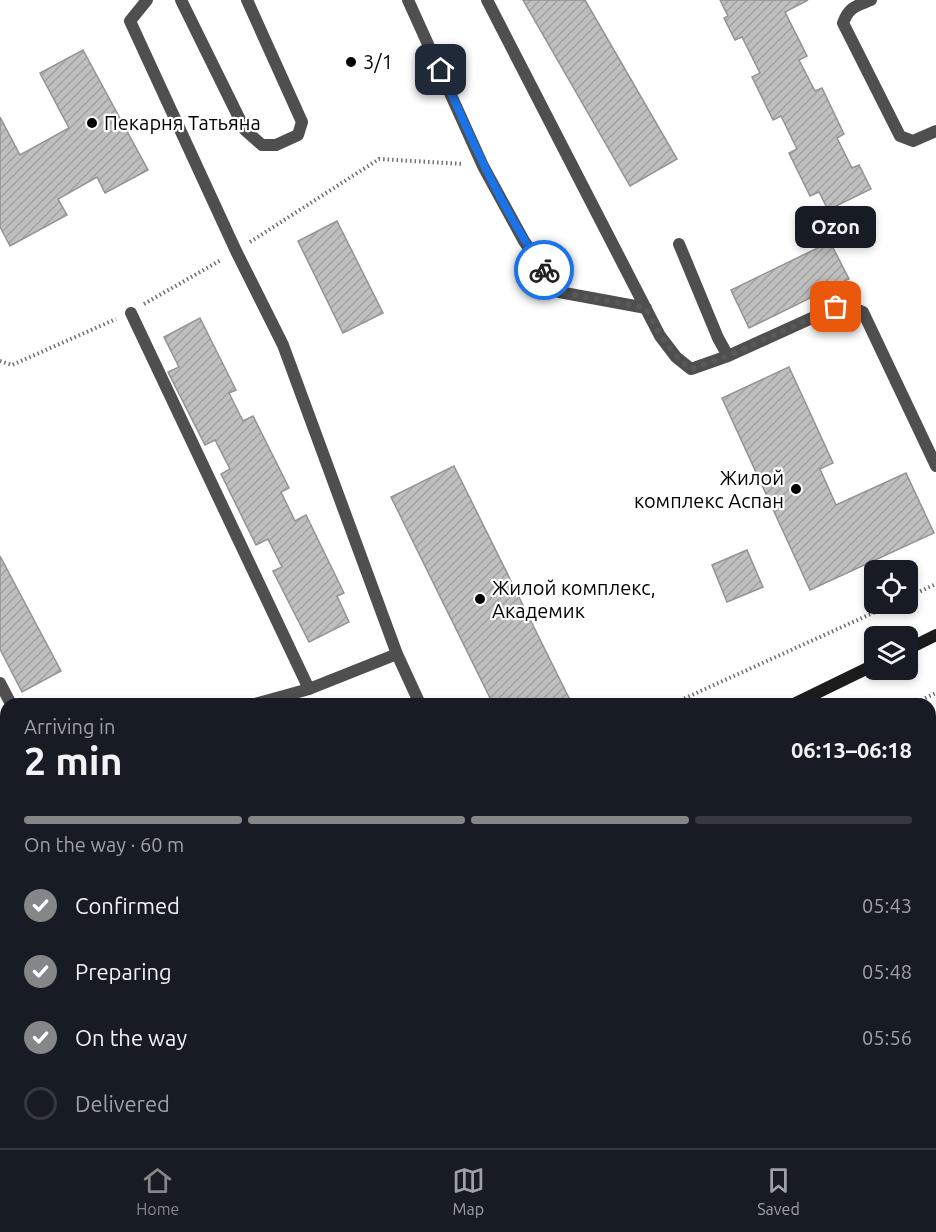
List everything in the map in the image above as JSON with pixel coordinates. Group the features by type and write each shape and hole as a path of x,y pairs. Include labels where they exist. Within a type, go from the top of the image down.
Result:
{"main road":[{"path":"918,644 936,635"},
{"path":"806,698 864,670"}],"lane":[{"path":"147,0 130,21 236,251 284,345 397,654 417,698"},
{"path":"181,0 245,130 262,145 276,145 298,135 302,122 247,0"},
{"path":"408,0 483,166 524,241 559,292 646,308"},
{"path":"487,0 660,336 676,357 691,369 728,356 836,307 851,307 863,312 936,466"},
{"path":"871,0 854,7 847,13 843,23 900,136 913,141 936,131"},
{"path":"679,244 718,338 728,356"},
{"path":"130,313 309,689"},
{"path":"277,698 309,689 397,654"},
{"path":"0,683 8,698"}],"path":[{"path":"236,251 379,159 483,166"},
{"path":"918,592 936,584"},
{"path":"685,698 871,614"}],"building":[{"path":"523,0 585,0 677,159 630,186"},
{"path":"720,0 808,0 785,12 807,56 799,60 815,91 822,88 844,134 837,138 852,168 859,165 871,189 828,210 819,192 810,196 789,153 797,149 781,116 773,120 752,77 760,73 742,37 735,40 724,18 728,16"},
{"path":"83,50 148,170 105,193 97,177 58,199 67,215 10,246 0,227 0,117 20,155 69,128 40,73"},
{"path":"337,221 383,313 343,333 298,241"},
{"path":"830,242 849,279 749,328 731,290"},
{"path":"200,318 236,390 229,393 243,421 253,416 289,488 281,492 295,521 306,515 344,593 337,596 349,622 309,642 273,571 282,567 268,539 256,545 221,474 230,469 215,440 205,445 168,372 179,367 164,337"},
{"name":"Жилой комплекс Аспан","path":"789,367 833,463 820,469 836,505 906,473 934,533 875,560 864,560 864,565 810,590 722,398"},
{"name":"Жилой комплекс, Академик","path":"454,466 569,698 490,698 391,497"},
{"path":"747,550 763,587 727,602 712,565"},
{"path":"0,556 61,671 22,692 0,649"}],"way so far":[{"path":"544,270 559,292 646,308 660,336 676,357 691,369 728,356 836,307"}],"place":[{"name":"3/1","path":"351,62"},
{"name":"Пекарня Татьяна","path":"92,123"},
{"name":"Ozon","path":"836,307"},
{"name":"Жилой комплекс Аспан","path":"796,489"},
{"name":"Жилой комплекс, Академик","path":"480,599"}],"route":[{"path":"441,70 483,166 524,241 544,270"}]}
